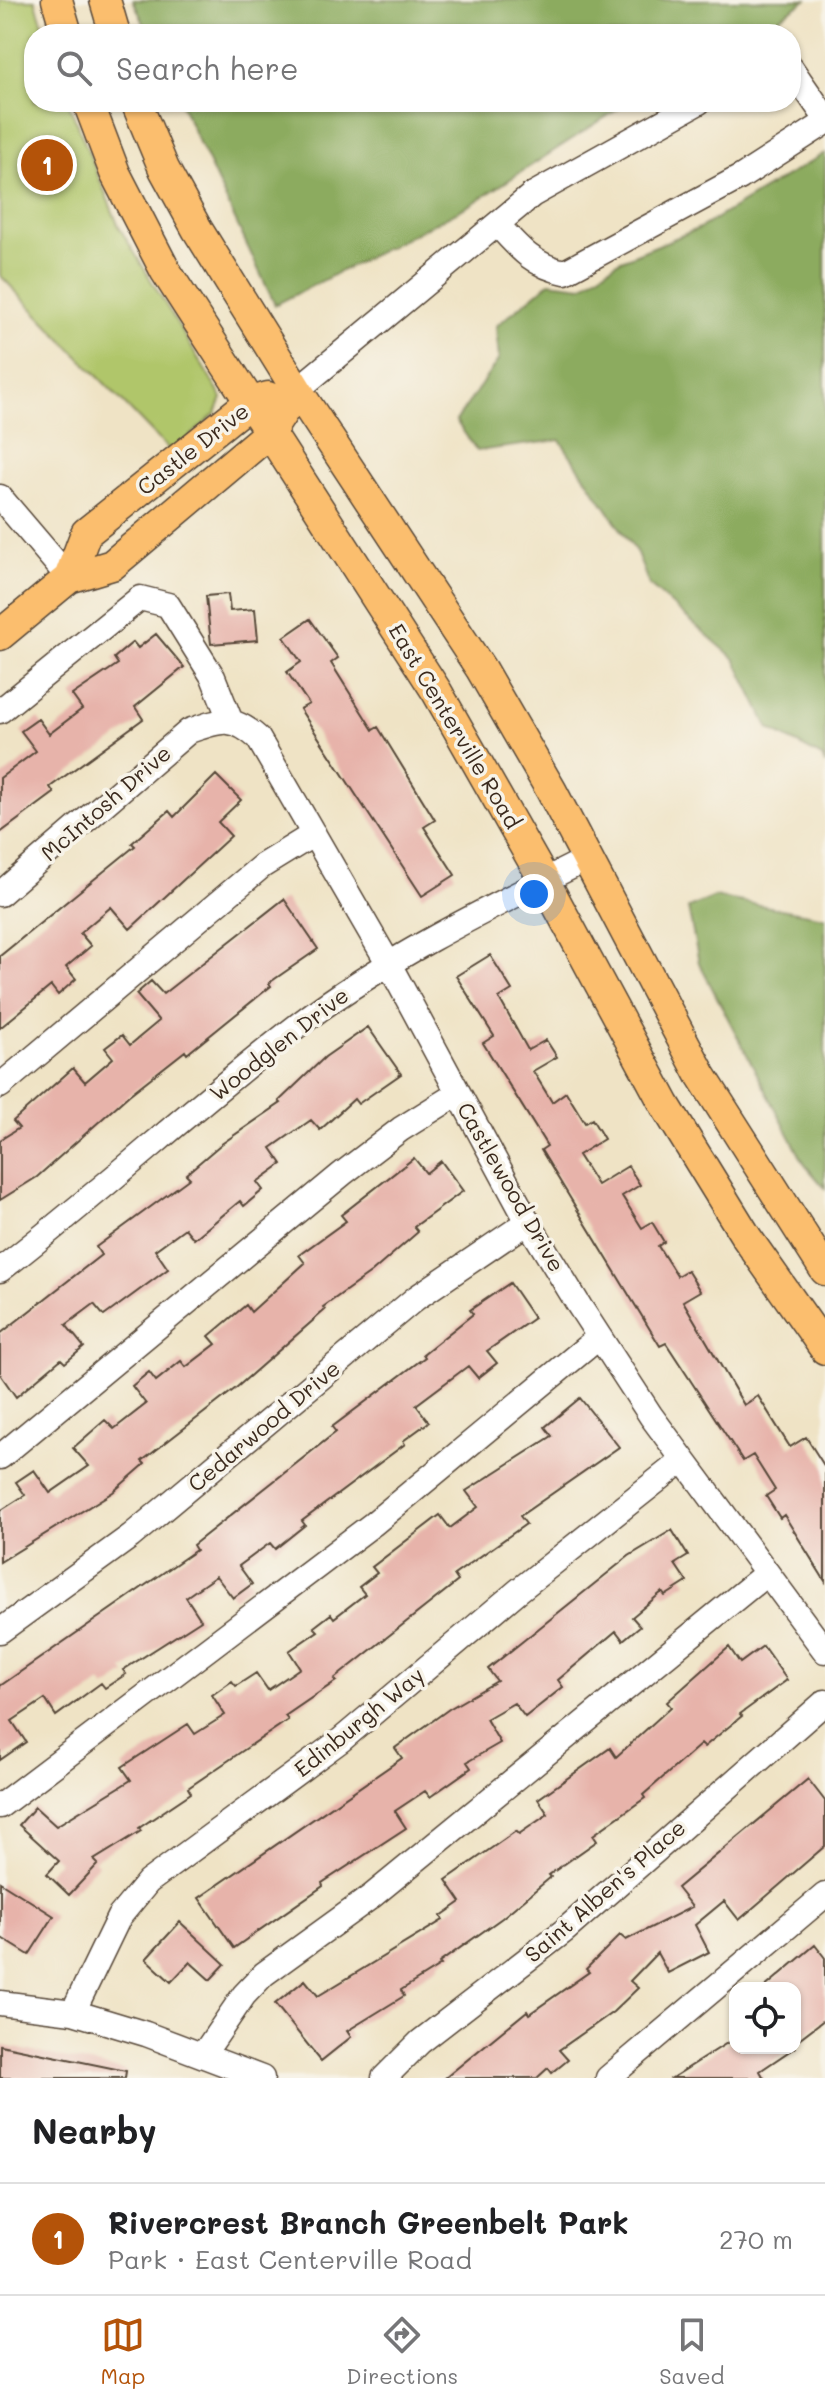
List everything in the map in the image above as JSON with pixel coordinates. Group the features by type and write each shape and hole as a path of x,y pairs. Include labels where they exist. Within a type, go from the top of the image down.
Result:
{"main road":[{"path":"57,0 64,24"},
{"path":"105,0 112,24"},
{"name":"East Centerville Road","path":"92,112 138,222 249,403 437,692 544,880 665,1105 747,1238 825,1349"},
{"path":"140,112 164,169 197,229 297,390 481,669 587,859 701,1075 825,1270"},
{"name":"Castle Drive","path":"69,578 86,533 249,403 297,390"},
{"name":"Castle Drive","path":"0,635 69,578 112,565 269,433 297,390"}],"street":[{"path":"497,224 523,253 543,268 565,272 741,177 825,120 801,83"},
{"path":"297,390 532,195 681,112"},
{"path":"0,497 69,578"},
{"path":"0,711 140,598 168,605 213,677 225,722"},
{"name":"Castlewood Drive","path":"225,722 241,722 258,738 390,966 528,1222 599,1337 683,1460 825,1651"},
{"name":"McIntosh Drive","path":"0,894 189,731 225,722"},
{"path":"0,1086 262,866 314,834"},
{"name":"Woodglen Drive","path":"0,1270 301,1023 390,966 587,859"},
{"path":"0,1457 342,1174 401,1129 457,1094"},
{"name":"Cedarwood Drive","path":"0,1631 131,1536 416,1298 528,1222"},
{"path":"0,1806 373,1524 599,1337"},
{"name":"Edinburgh Way","path":"73,2012 119,1917 148,1882 341,1740 530,1581 683,1460"},
{"path":"203,2055 244,1995 264,1974 372,1896 767,1573"},
{"name":"Saint Alben's Place","path":"384,2078 420,2042 564,1931 825,1702"},
{"path":"608,2078 825,1895"},
{"path":"0,2003 73,2012 262,2078"}],"green space":[{"path":"0,0 35,0 43,24 24,24 24,112 72,112 119,227 222,398 216,413 172,453 0,275"},
{"path":"133,0 806,0 769,24 144,24"},
{"path":"185,112 614,112 472,204 275,305"},
{"path":"825,153 825,765 822,757 769,729 735,659 649,585 637,553 560,440 477,451 456,421 499,359 496,326 550,282 582,286 619,261 700,228"},
{"path":"715,897 825,917 825,1188 805,1165 699,963 688,908"}],"building":[{"path":"228,594 230,611 255,609 258,640 211,644 206,596"},
{"path":"310,619 338,658 331,663 373,730 378,727 435,820 424,827 455,875 422,896 300,709 309,704 287,672 301,662 284,637"},
{"path":"156,634 184,667 135,707 143,719 50,787 54,793 0,833 0,778 36,751 21,731 38,719 49,734 82,709 72,695 118,664 114,658 133,642 138,648"},
{"path":"216,775 241,800 218,822 231,836 130,929 111,907 80,933 91,946 66,967 76,979 58,995 51,986 0,1028 0,956 135,846 132,843 169,811 174,817"},
{"path":"284,899 318,949 269,983 271,986 187,1054 185,1051 129,1095 37,1177 0,1200 0,1140 19,1128 13,1121 73,1068 85,1082 113,1058 105,1048 122,1035 130,1045 159,1021 136,994 151,981 163,994"},
{"path":"490,955 512,990 499,998 528,1050 546,1040 557,1057 533,1071 552,1102 566,1092 585,1123 592,1119 604,1139 578,1155 597,1185 628,1166 640,1185 622,1196 642,1228 652,1222 664,1242 658,1246 677,1276 687,1270 700,1291 683,1301 744,1405 758,1396 790,1447 806,1437 825,1467 825,1581 784,1515 780,1518 766,1496 775,1490 753,1455 743,1461 666,1343 660,1346 541,1150 547,1146 483,1043 494,1036 456,976"},
{"path":"368,1027 401,1074 358,1104 354,1099 320,1130 311,1120 271,1148 282,1164 257,1182 263,1190 244,1206 240,1201 194,1239 185,1228 155,1250 168,1269 104,1316 94,1304 66,1325 84,1347 65,1363 61,1359 16,1397 0,1374 0,1334 101,1255 96,1247 190,1178 186,1174 220,1145 281,1103 279,1101 325,1057"},
{"path":"414,1158 426,1173 441,1161 463,1191 414,1227 418,1232 372,1272 323,1307 325,1310 236,1388 142,1461 145,1464 113,1492 0,1562 0,1511 25,1495 16,1482 34,1470 50,1493 89,1466 73,1448 105,1420 114,1429 146,1404 132,1386 149,1372 156,1381 181,1361 186,1367 216,1344 209,1336 246,1305 251,1312 305,1263 299,1255 346,1221 341,1215"},
{"path":"510,1283 534,1318 487,1351 497,1363 478,1378 468,1366 416,1405 429,1422 403,1441 405,1444 302,1521 305,1525 275,1549 270,1543 239,1566 252,1584 233,1598 216,1576 186,1597 201,1620 123,1670 126,1674 105,1688 101,1683 56,1716 45,1699 12,1721 26,1742 0,1760 0,1686 196,1550 193,1545 336,1432 332,1427 425,1357 423,1354 473,1314 470,1310"},
{"path":"580,1398 619,1447 520,1516 526,1524 454,1575 458,1581 334,1679 336,1681 285,1716 288,1720 188,1788 191,1793 139,1828 141,1831 94,1860 98,1864 69,1895 47,1874 59,1861 19,1825 35,1807 56,1826 131,1780 122,1767 188,1724 195,1734 225,1715 212,1695 232,1681 236,1686 256,1673 268,1690 300,1668 289,1651 318,1631 314,1627 331,1614 334,1618 365,1594 359,1587 377,1573 372,1567 440,1515 450,1528 478,1507 466,1491 552,1436 545,1427"},
{"path":"672,1530 688,1556 675,1564 687,1582 665,1596 662,1592 632,1617 640,1626 623,1640 616,1631 558,1680 563,1687 525,1717 514,1703 486,1719 500,1743 467,1762 471,1768 430,1797 425,1791 395,1811 406,1828 322,1883 323,1886 234,1948 199,1898 402,1758 395,1748 449,1709 497,1681 488,1669 629,1556"},
{"path":"763,1646 787,1680 740,1714 742,1716 704,1747 701,1744 643,1795 645,1798 593,1835 597,1841 549,1875 551,1877 502,1918 439,1963 441,1965 401,1990 404,1996 347,2031 351,2037 321,2061 275,2004 305,1980 318,1996 443,1920 441,1916 461,1902 446,1880 516,1831 519,1834 548,1814 538,1799 610,1748 616,1757 671,1707 667,1702 729,1647 740,1663"},
{"path":"808,1779 825,1801 825,1846 739,1920 724,1901 695,1925 709,1952 668,1973 657,1953 630,1981 638,1988 613,2012 559,2050 568,2060 552,2073 548,2068 537,2078 445,2078 527,2011 529,2014 589,1972 586,1969 620,1935 626,1940 692,1907 677,1888"},
{"path":"0,1882 54,1916 29,1955 0,1937"},
{"path":"180,1922 225,1964 210,1980 190,1962 171,1982 146,1959"},
{"path":"815,1945 825,1958 825,2019 801,2037 801,1982 771,1982"},
{"path":"729,2042 729,2054 785,2054 760,2071 764,2078 672,2078"},
{"path":"0,2045 126,2071 125,2078 0,2078"}],"place":[{"name":"Rivercrest Branch Greenbelt Park","path":"47,165"}]}
